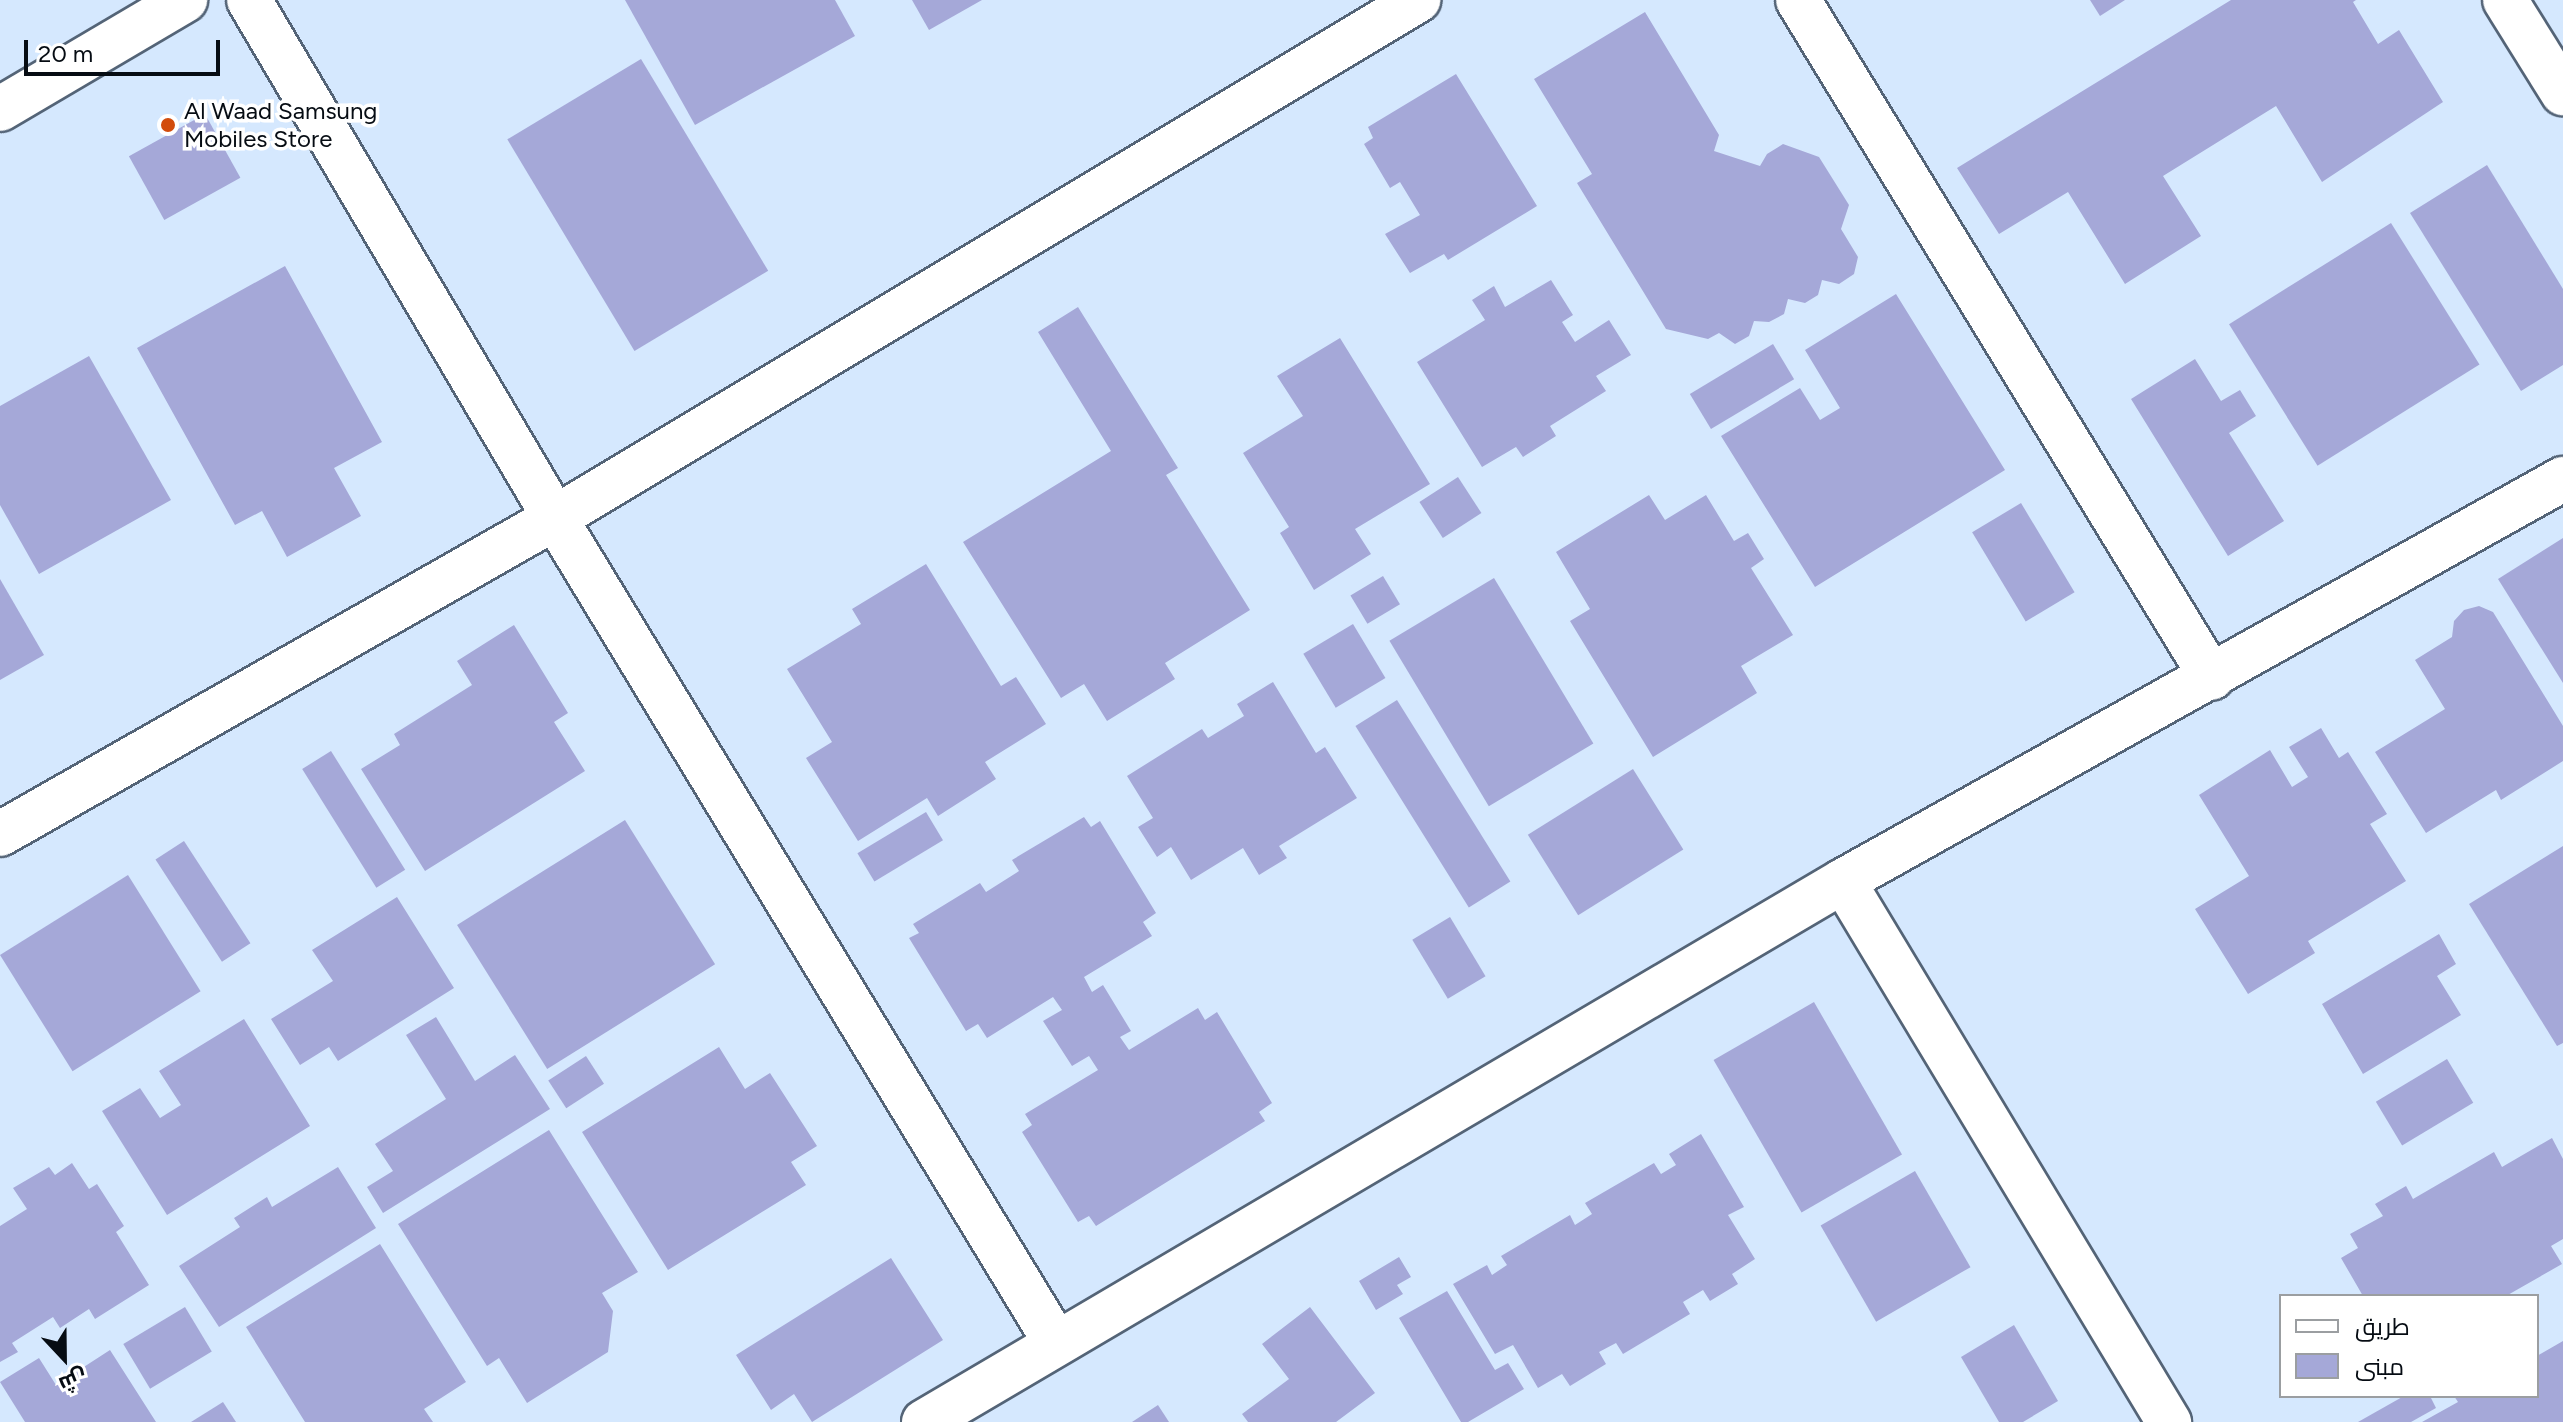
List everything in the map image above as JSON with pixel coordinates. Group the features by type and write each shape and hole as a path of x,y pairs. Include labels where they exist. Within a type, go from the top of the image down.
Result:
{"street":[{"path":"0,109 185,0"},
{"path":"249,0 555,518 1056,1343"},
{"path":"0,834 555,518 1418,0"},
{"path":"1798,0 2212,678"},
{"path":"2505,0 2563,93"},
{"path":"924,1422 1843,881 2212,678 2563,479"},
{"path":"1843,881 2169,1422"}],"building":[{"path":"625,0 835,0 855,36 695,125"},
{"path":"912,0 982,0 929,30"},
{"path":"2090,0 2125,0 2100,16"},
{"path":"2231,0 2356,0 2353,2 2378,44 2399,30 2443,102 2322,182 2276,106 2163,176 2201,236 2125,284 2068,192 1999,234 1957,168"},
{"path":"1645,12 1719,135 1714,151 1760,166 1767,154 1783,144 1819,157 1849,205 1841,229 1858,257 1854,274 1839,284 1822,280 1818,295 1805,303 1788,299 1784,314 1769,322 1754,321 1749,336 1735,344 1719,333 1708,339 1666,329 1577,183 1592,174 1534,79"},
{"path":"641,59 768,271 634,351 507,139"},
{"path":"1456,74 1537,206 1448,260 1444,254 1410,273 1385,234 1420,215 1400,182 1390,188 1364,144 1373,138 1368,127"},
{"path":"205,114 240,178 164,220 129,156"},
{"path":"2487,165 2563,289 2563,365 2521,391 2410,213"},
{"path":"2391,223 2479,365 2318,466 2229,324"},
{"path":"285,266 382,442 334,468 361,516 287,557 262,511 235,525 137,348"},
{"path":"1551,280 1573,315 1562,322 1575,342 1609,320 1631,355 1596,376 1606,391 1550,426 1556,436 1523,457 1516,447 1482,467 1417,362 1485,320 1472,300 1494,286 1505,307"},
{"path":"1896,294 2005,470 1815,587 1721,436 1800,388 1820,420 1840,408 1805,350"},
{"path":"1078,307 1178,468 1166,475 1250,610 1165,663 1175,679 1107,721 1084,684 1061,698 963,542 1111,451 1038,332"},
{"path":"1340,338 1430,484 1355,529 1371,554 1314,590 1280,533 1289,527 1243,453 1303,416 1277,376"},
{"path":"1773,344 1794,379 1711,429 1690,394"},
{"path":"89,356 171,500 39,574 0,505 0,406"},
{"path":"2195,359 2221,401 2240,390 2256,416 2229,433 2284,521 2228,556 2131,399"},
{"path":"1458,477 1481,513 1443,538 1419,502"},
{"path":"1649,495 1665,520 1706,495 1734,541 1748,533 1764,559 1751,568 1793,635 1741,666 1757,693 1653,757 1570,621 1590,609 1556,552"},
{"path":"2021,503 2075,592 2026,622 1972,532"},
{"path":"2563,538 2563,683 2498,579"},
{"path":"926,564 1001,686 1016,677 1046,724 985,762 996,779 938,816 927,798 858,841 806,758 832,742 787,669 861,624 852,609"},
{"path":"1383,576 1400,604 1367,624 1350,596"},
{"path":"1494,578 1593,743 1489,806 1389,641"},
{"path":"0,579 44,655 0,680"},
{"path":"2479,606 2493,612 2563,726 2563,761 2501,800 2496,790 2426,833 2375,752 2445,709 2415,660 2452,637 2454,621 2464,610"},
{"path":"1353,624 1385,678 1336,708 1303,654"},
{"path":"514,625 568,713 554,722 585,771 425,871 361,769 400,745 394,734 472,685 457,661"},
{"path":"1273,682 1316,753 1325,747 1357,798 1279,846 1287,858 1259,875 1243,848 1191,880 1171,847 1157,857 1138,827 1153,818 1127,776 1202,729 1208,738 1244,716 1237,704"},
{"path":"1397,700 1510,881 1469,907 1355,726"},
{"path":"2321,728 2339,758 2348,752 2387,814 2370,824 2406,881 2308,941 2315,953 2248,994 2195,909 2249,876 2199,795 2270,750 2292,787 2308,777 2289,747"},
{"path":"331,751 405,870 376,888 302,769"},
{"path":"1633,769 1683,850 1578,915 1528,835"},
{"path":"926,812 943,840 874,881 857,853"},
{"path":"1084,817 1091,827 1100,821 1156,913 1143,922 1152,936 1084,977 1092,992 1103,985 1131,1031 1120,1037 1129,1050 1198,1008 1205,1020 1217,1012 1272,1103 1259,1112 1265,1121 1096,1226 1089,1216 1078,1222 1022,1132 1032,1125 1025,1114 1098,1070 1089,1056 1072,1066 1043,1021 1062,1010 1053,997 987,1038 978,1024 966,1031 909,938 919,933 913,924 980,883 986,892 1019,871 1012,860"},
{"path":"625,820 715,964 547,1069 457,925"},
{"path":"184,841 250,943 222,962 155,860"},
{"path":"2563,846 2563,1043 2557,1046 2469,904"},
{"path":"128,875 201,991 73,1071 0,955"},
{"path":"397,897 454,988 338,1061 329,1047 300,1065 271,1019 333,981 312,950"},
{"path":"1450,917 1486,976 1448,999 1412,940"},
{"path":"2439,934 2456,964 2437,976 2461,1015 2363,1074 2322,1004"},
{"path":"1814,1002 1902,1154 1802,1212 1714,1060"},
{"path":"436,1017 475,1081 515,1055 550,1109 383,1213 367,1187 393,1171 375,1144 446,1099 406,1035"},
{"path":"244,1019 310,1126 167,1215 102,1111 140,1088 160,1118 181,1105 159,1071"},
{"path":"719,1047 745,1089 770,1073 817,1146 791,1162 806,1185 668,1270 582,1132"},
{"path":"586,1056 604,1084 566,1108 548,1081"},
{"path":"2447,1059 2473,1103 2402,1145 2376,1102"},
{"path":"549,1130 638,1272 602,1293 613,1311 608,1352 527,1403 499,1358 487,1366 398,1224"},
{"path":"1701,1134 1744,1207 1728,1215 1755,1259 1732,1274 1738,1284 1710,1301 1703,1290 1683,1302 1690,1314 1623,1354 1616,1343 1599,1352 1606,1364 1570,1386 1562,1374 1538,1388 1513,1345 1495,1354 1453,1284 1487,1265 1492,1275 1507,1265 1501,1256 1570,1215 1575,1225 1592,1214 1585,1203 1654,1163 1661,1174 1676,1165 1669,1154"},
{"path":"2552,1138 2563,1159 2563,1239 2551,1246 2562,1264 2510,1294 2362,1294 2341,1258 2358,1248 2350,1234 2383,1216 2375,1204 2406,1186 2413,1199 2494,1152 2502,1167"},
{"path":"72,1163 89,1189 97,1184 124,1226 116,1232 149,1285 95,1319 89,1309 60,1328 53,1317 12,1343 18,1352 0,1362 0,1226 27,1209 13,1188 49,1167 55,1175"},
{"path":"338,1167 376,1228 219,1327 179,1266 240,1227 234,1218 267,1197 272,1207"},
{"path":"1915,1171 1970,1267 1876,1322 1821,1226"},
{"path":"380,1244 466,1382 424,1409 433,1422 305,1422 246,1327"},
{"path":"1399,1257 1411,1277 1397,1285 1403,1294 1376,1310 1359,1281"},
{"path":"891,1258 943,1340 812,1422 794,1394 771,1410 736,1355"},
{"path":"1447,1291 1495,1370 1508,1363 1524,1389 1468,1422 1461,1422 1399,1318"},
{"path":"185,1307 212,1352 150,1389 123,1344"},
{"path":"1310,1307 1375,1393 1336,1422 1248,1422 1242,1414 1289,1379 1262,1344"},
{"path":"2014,1325 2058,1401 2023,1422 1999,1422 1961,1357"},
{"path":"2563,1341 2563,1422 2422,1422 2458,1402 2455,1398 2539,1398 2539,1355"},
{"path":"110,1350 156,1422 25,1422 0,1382 39,1358 56,1385"},
{"path":"2400,1398 2431,1398 2436,1408 2411,1422 2358,1422"},
{"path":"223,1402 236,1422 191,1422"},
{"path":"1158,1405 1169,1422 1132,1422"}],"place":[{"name":"Al Waad Samsung Mobiles Store","path":"168,125"}]}
